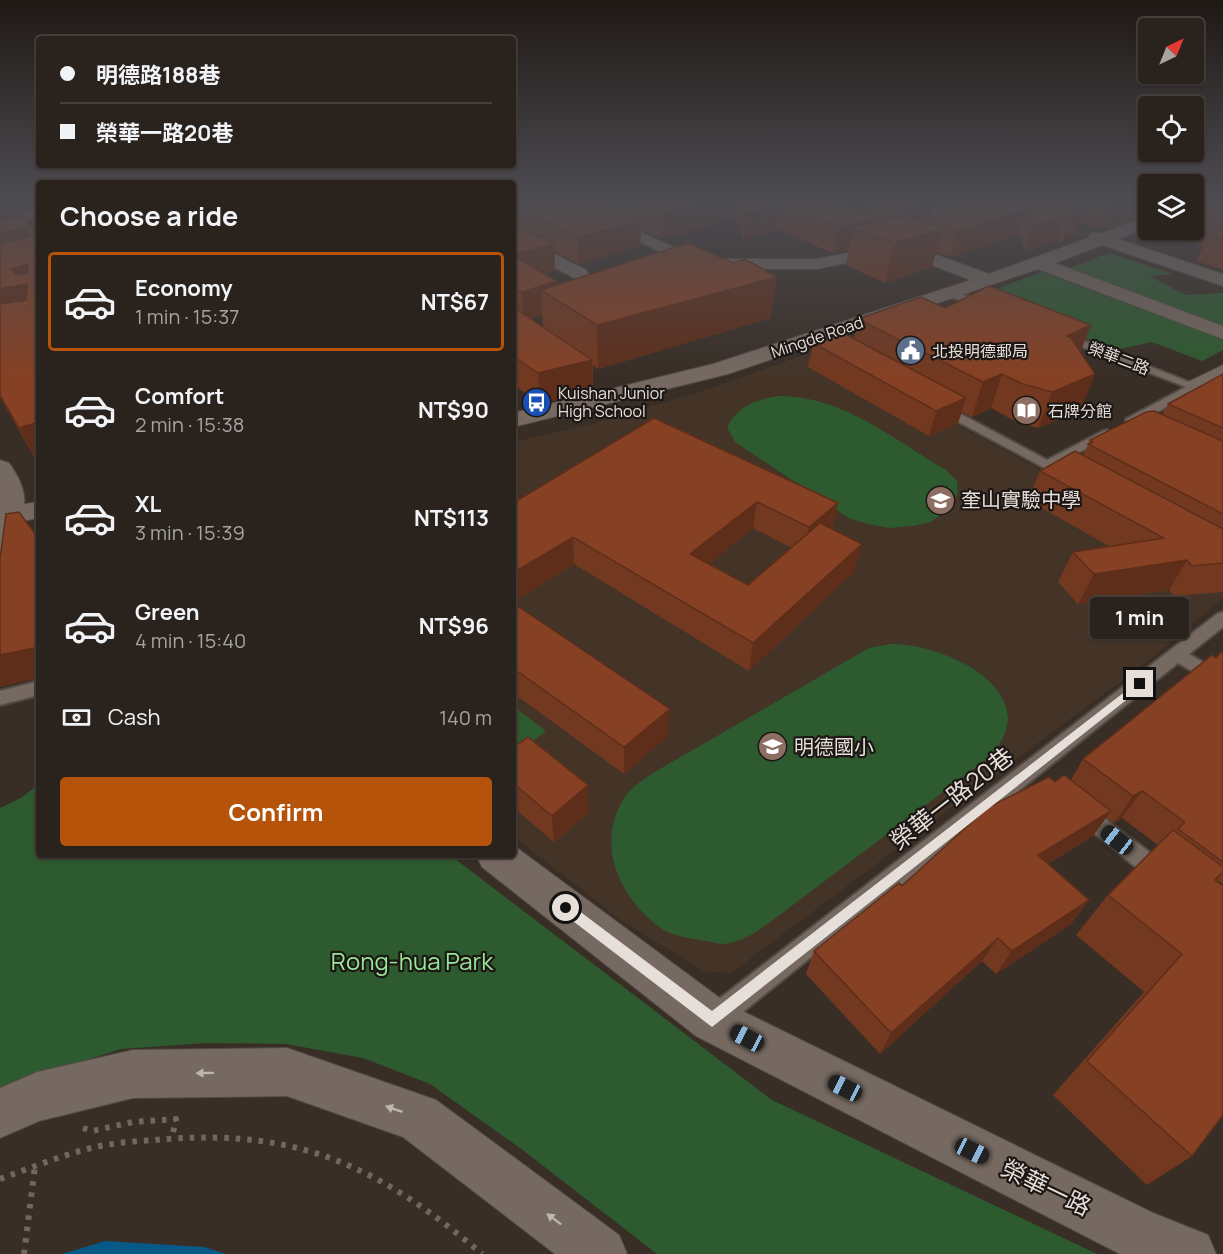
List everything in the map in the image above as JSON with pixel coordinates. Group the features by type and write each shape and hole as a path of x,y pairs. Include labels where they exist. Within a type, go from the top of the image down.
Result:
{"street":[{"path":"553,260 580,274"},
{"path":"687,260 696,264 817,264 839,260"},
{"path":"933,260 986,279"},
{"name":"Mingde Road","path":"516,419 620,396 823,343 947,292 1048,260"},
{"path":"1162,260 1223,280"},
{"path":"1038,263 1223,333"},
{"path":"1196,387 1223,372"},
{"path":"591,376 620,396"},
{"name":"榮華二路","path":"1196,387 1223,398"},
{"path":"0,468 12,495 5,516 0,586"},
{"path":"5,516 36,511"},
{"name":"榮華一路","path":"500,858 712,1020 1141,1236 1189,1254"},
{"path":"0,1113 38,1097 133,1074 287,1072 418,1118 600,1254"}],"lane":[{"path":"947,292 995,310"},
{"name":"榮華二路","path":"1051,332 1196,387"},
{"path":"1046,465 1196,387"},
{"path":"932,402 1078,482"},
{"path":"1124,426 1144,435"},
{"name":"榮華一路20巷","path":"712,1020 1223,618"},
{"path":"1177,654 1223,682"},
{"path":"0,698 36,689"},
{"path":"1029,771 1048,786"},
{"path":"1066,800 1177,886"}],"path":[{"path":"0,1179 99,1147 209,1135 260,1137 321,1151 382,1179 453,1228 482,1254"},
{"path":"24,1254 35,1166"}],"shaded area":[{"name":"明德國小","path":"812,352 828,353 1223,571 1223,598 1153,657 731,973 703,971 618,918 516,838 516,441 588,425 709,389"}],"green space":[{"path":"1092,260 1129,260 1173,274 1149,276 1186,295 1223,293 1223,326 1067,269"},
{"path":"1042,272 1223,339 1223,350 1202,361 1152,342 1115,350 977,296"},
{"path":"778,396 801,398 845,411 866,421 946,470 957,481 958,492 953,506 931,522 913,526 889,528 849,518 735,442 727,427 736,414 755,402"},
{"path":"890,644 924,648 944,654 980,673 994,686 1004,701 1008,718 1005,732 995,753 747,937 724,944 689,938 662,929 633,902 615,867 612,830 617,811 630,790 653,773 869,648"},
{"path":"516,708 546,731 516,755"},
{"name":"Rong-hua Park","path":"36,786 36,858 454,858 772,1100 1097,1254 657,1254 524,1151 430,1084 363,1058 286,1044 207,1043 121,1049 0,1088 0,808 21,798"}],"water":[{"path":"105,1241 204,1247 226,1254 62,1254"}],"building":[{"path":"0,260 36,260 36,423 19,428 0,395 0,304 26,300 27,284 0,289","holes":["28,264 28,273 17,275 11,269"]},
{"path":"516,260 557,281 522,292 516,290"},
{"path":"636,260 725,260 733,263 746,260 777,277 597,325 541,290"},
{"path":"989,286 1091,325 1067,336 1071,338 1095,374 1052,392 1023,384 1002,374 983,382 858,319 921,297 945,308"},
{"path":"516,309 592,360 538,373 516,358"},
{"path":"843,333 966,398 936,411 813,343"},
{"path":"1223,374 1223,428 1168,404"},
{"path":"1154,411 1223,441 1223,514 1088,444 1093,442 1090,440 1146,412"},
{"path":"654,418 838,503 809,527 757,502 690,554 748,585 820,523 862,544 753,643 573,537 516,571 516,501"},
{"path":"1075,451 1223,529 1223,563 1192,566 1187,560 1094,574 1073,552 1164,538 1040,471"},
{"path":"19,512 36,535 36,648 0,655 0,559 6,514"},
{"path":"516,605 670,709 624,747 516,670"},
{"path":"1223,652 1223,862 1178,829 1185,822 1142,791 1133,796 1083,759 1212,655 1216,658"},
{"path":"528,737 588,785 552,816 516,786 516,746"},
{"path":"1064,775 1111,811 1038,855 1089,900 1012,951 998,938 891,1033 814,951 899,883 902,886 987,808 1049,777 1055,782"},
{"path":"1173,830 1223,867 1223,872 1215,880 1223,886 1223,1115 1192,1156 1087,1061 1182,954 1108,895"}],"place":[{"name":"北投明德郵局","path":"911,351"},
{"name":"Kuishan Junior High School","path":"537,402"},
{"name":"石牌分館","path":"1027,411"},
{"name":"奎山實驗中學","path":"940,500"},
{"name":"明德國小","path":"773,747"}],"route":[{"path":"566,908 712,1020 1140,684"}]}
